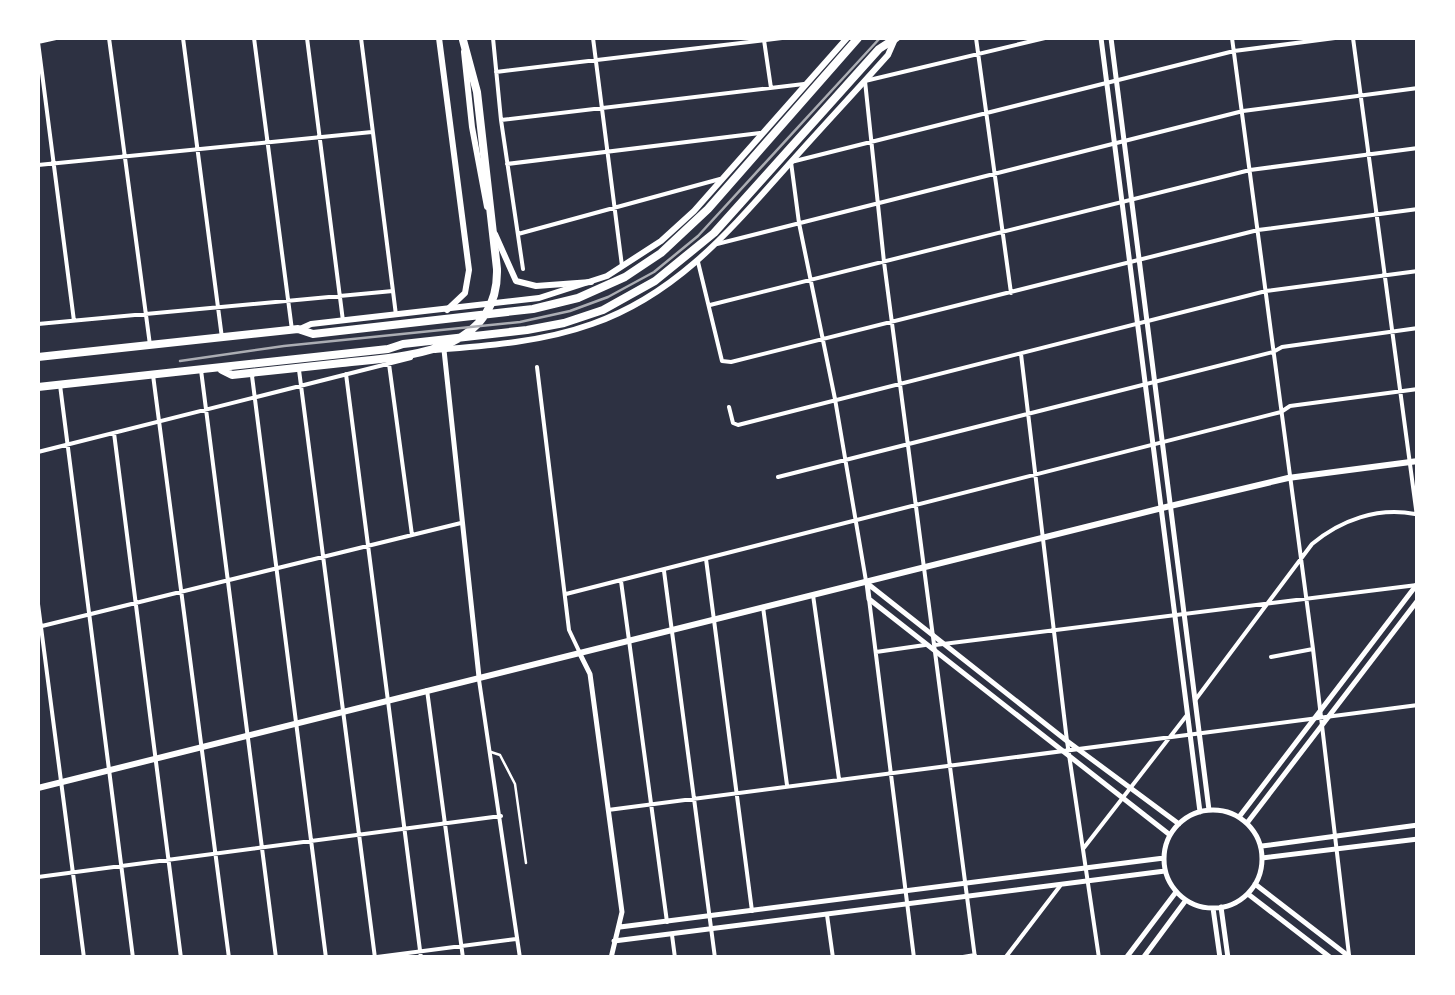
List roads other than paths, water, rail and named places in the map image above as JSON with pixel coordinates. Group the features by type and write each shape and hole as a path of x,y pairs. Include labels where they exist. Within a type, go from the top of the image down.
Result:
{"highway":[{"path":"38,357 295,330 313,334 578,298 626,277 661,253 732,184 858,38"},
{"path":"38,387 388,349 404,344 503,338 603,310 674,268 714,233 878,49 896,38"},
{"path":"218,368 232,374 427,353 458,339 480,320 493,302 498,282 478,92 463,39"}],"main road":[{"path":"439,38 469,270 465,294 447,310"},
{"path":"499,309 592,282 643,256 677,228 724,178 847,38"},
{"path":"503,338 558,334 608,318 648,298 698,261 718,244 865,81 888,55 896,38"},
{"path":"463,39 484,194 510,273 516,281 536,286 592,282"},
{"path":"295,330 311,324 396,315 468,312"},
{"path":"388,349 406,353 444,350 472,342"},
{"path":"38,788 1288,478 1413,462"}],"street":[{"path":"56,38 38,42 74,321"},
{"path":"109,38 150,345"},
{"path":"183,38 222,338"},
{"path":"254,38 288,302 295,330"},
{"path":"307,38 344,321"},
{"path":"361,38 396,315"},
{"path":"493,38 523,269"},
{"path":"593,38 622,268"},
{"path":"496,72 782,38"},
{"path":"976,38 1011,294"},
{"path":"957,958 975,956 884,262 865,81 1045,38"},
{"path":"1101,38 1138,324 1163,443 1176,615 1200,812"},
{"path":"1111,38 1147,322 1155,445 1185,614 1210,810"},
{"path":"1232,38 1350,957"},
{"path":"914,958 869,599 791,162 1234,51 1335,38"},
{"path":"1354,38 1400,392 1413,462 1418,524"},
{"path":"764,40 771,88"},
{"path":"501,120 807,83"},
{"path":"718,244 1243,110 1418,88"},
{"path":"38,165 372,132"},
{"path":"507,164 765,132"},
{"path":"708,305 1250,170 1418,148"},
{"path":"518,234 724,178"},
{"path":"698,261 722,361 731,362 1258,230 1418,209"},
{"path":"729,407 736,425 1266,291 1418,271"},
{"path":"38,324 393,291"},
{"path":"778,477 1273,352 1282,346 1418,328"},
{"path":"38,452 444,350 479,677 520,958"},
{"path":"1021,354 1068,754 1099,958"},
{"path":"389,364 412,535"},
{"path":"537,367 570,630 590,674 622,912 611,958"},
{"path":"201,370 276,958"},
{"path":"299,370 374,957 518,939"},
{"path":"346,374 421,954"},
{"path":"152,375 229,958"},
{"path":"252,376 326,958"},
{"path":"60,385 132,958"},
{"path":"566,594 1163,443 1281,412 1290,406 1418,390"},
{"path":"114,433 181,958"},
{"path":"1196,699 1300,558 1326,532 1354,518 1393,512 1417,514"},
{"path":"39,627 461,523"},
{"path":"706,559 752,911"},
{"path":"664,570 715,958"},
{"path":"621,581 667,922"},
{"path":"866,582 934,641 945,645 1179,824"},
{"path":"945,645 1417,584"},
{"path":"1247,823 1417,584"},
{"path":"813,595 839,779"},
{"path":"869,599 1170,835"},
{"path":"1240,818 1418,600"},
{"path":"38,604 84,958"},
{"path":"763,606 787,785"},
{"path":"876,652 934,641"},
{"path":"1271,657 1313,649"},
{"path":"427,690 463,958"},
{"path":"608,810 951,764 1068,754 1418,705"},
{"path":"1082,850 1187,715"},
{"path":"491,752 500,756 515,784 526,864"},
{"path":"1225,811 1240,818 1260,846 1262,858 1255,884 1248,894 1217,908 1186,900 1176,892 1165,871 1170,835 1179,824 1200,812 1225,811"},
{"path":"38,876 501,816"},
{"path":"1260,846 1418,825"},
{"path":"1262,858 1418,839"},
{"path":"620,927 1164,858"},
{"path":"614,941 1165,871"},
{"path":"1005,958 1062,884"},
{"path":"1255,884 1350,957"},
{"path":"1126,958 1176,892"},
{"path":"1248,894 1331,958"},
{"path":"1143,958 1186,900"},
{"path":"1217,908 1220,958"},
{"path":"1217,908 1228,958"},
{"path":"828,915 833,958"},
{"path":"672,935 674,958"}],"railway":[{"path":"180,361 284,346 520,322 570,311 608,297 654,272 698,236 880,38"}]}
